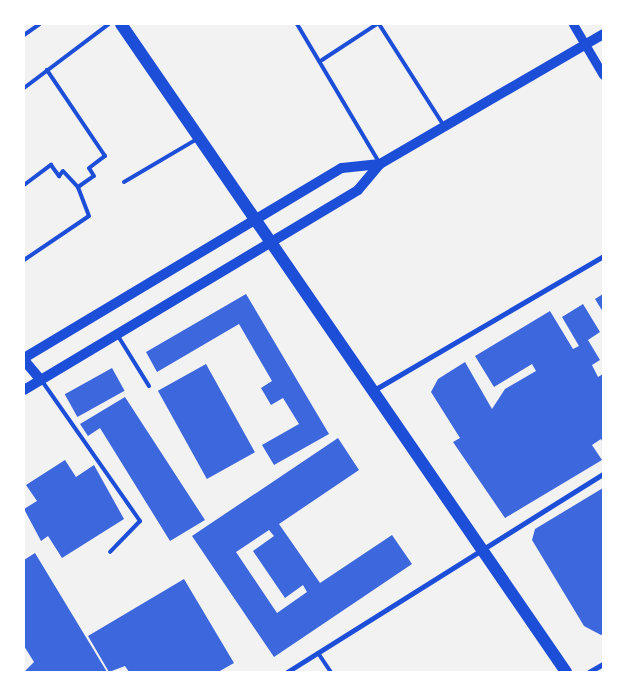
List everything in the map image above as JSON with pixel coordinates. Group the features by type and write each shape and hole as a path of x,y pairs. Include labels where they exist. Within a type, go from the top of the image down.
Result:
{"main road":[{"path":"121,24 202,136 566,672"},
{"path":"24,390 358,190 380,164 603,34"},
{"path":"40,380 24,359 342,168 380,164"}],"street":[{"path":"573,24 603,75"},
{"path":"373,390 603,256"},
{"path":"287,672 603,474"},
{"path":"589,672 603,664"}],"lane":[{"path":"24,35 40,24"},
{"path":"24,88 109,24"},
{"path":"297,24 322,60 380,164"},
{"path":"322,60 378,24 444,126"},
{"path":"48,70 105,156 89,168 94,176 78,187"},
{"path":"124,182 202,136"},
{"path":"24,185 50,165 59,176 63,171 78,187 89,216 24,260"},
{"path":"117,334 150,386"},
{"path":"40,380 140,522 110,552"},
{"path":"318,653 331,672"}],"building":[{"path":"246,294 329,434 274,465 262,445 299,424 283,398 271,405 261,388 272,381 239,324 157,372 146,352"},
{"path":"603,294 603,312 595,299"},
{"path":"583,304 600,332 588,340 600,360 592,365 598,377 603,374 603,443 601,439 592,445 602,460 505,518 453,442 460,438 431,392 438,379 465,362 492,409 505,389 536,371 532,364 494,387 475,356 550,311 573,349 579,346 562,317"},
{"path":"206,364 255,452 207,479 158,391"},
{"path":"112,368 125,391 77,417 65,394"},
{"path":"125,397 205,520 170,541 100,428 88,436 80,424"},
{"path":"338,438 359,470 279,524 320,583 392,535 412,564 274,657 192,536","holes":["269,530 274,536 253,551 285,598 303,585 307,592 277,613 236,552"]},
{"path":"65,460 76,477 94,465 124,519 62,558 48,536 41,541 24,509 37,501 26,485"},
{"path":"603,488 603,634 601,635 584,626 532,540 535,529"},
{"path":"35,553 107,672 24,672 34,662 24,646 24,560"},
{"path":"184,579 234,663 218,672 129,672 125,666 109,672 88,636"}]}
